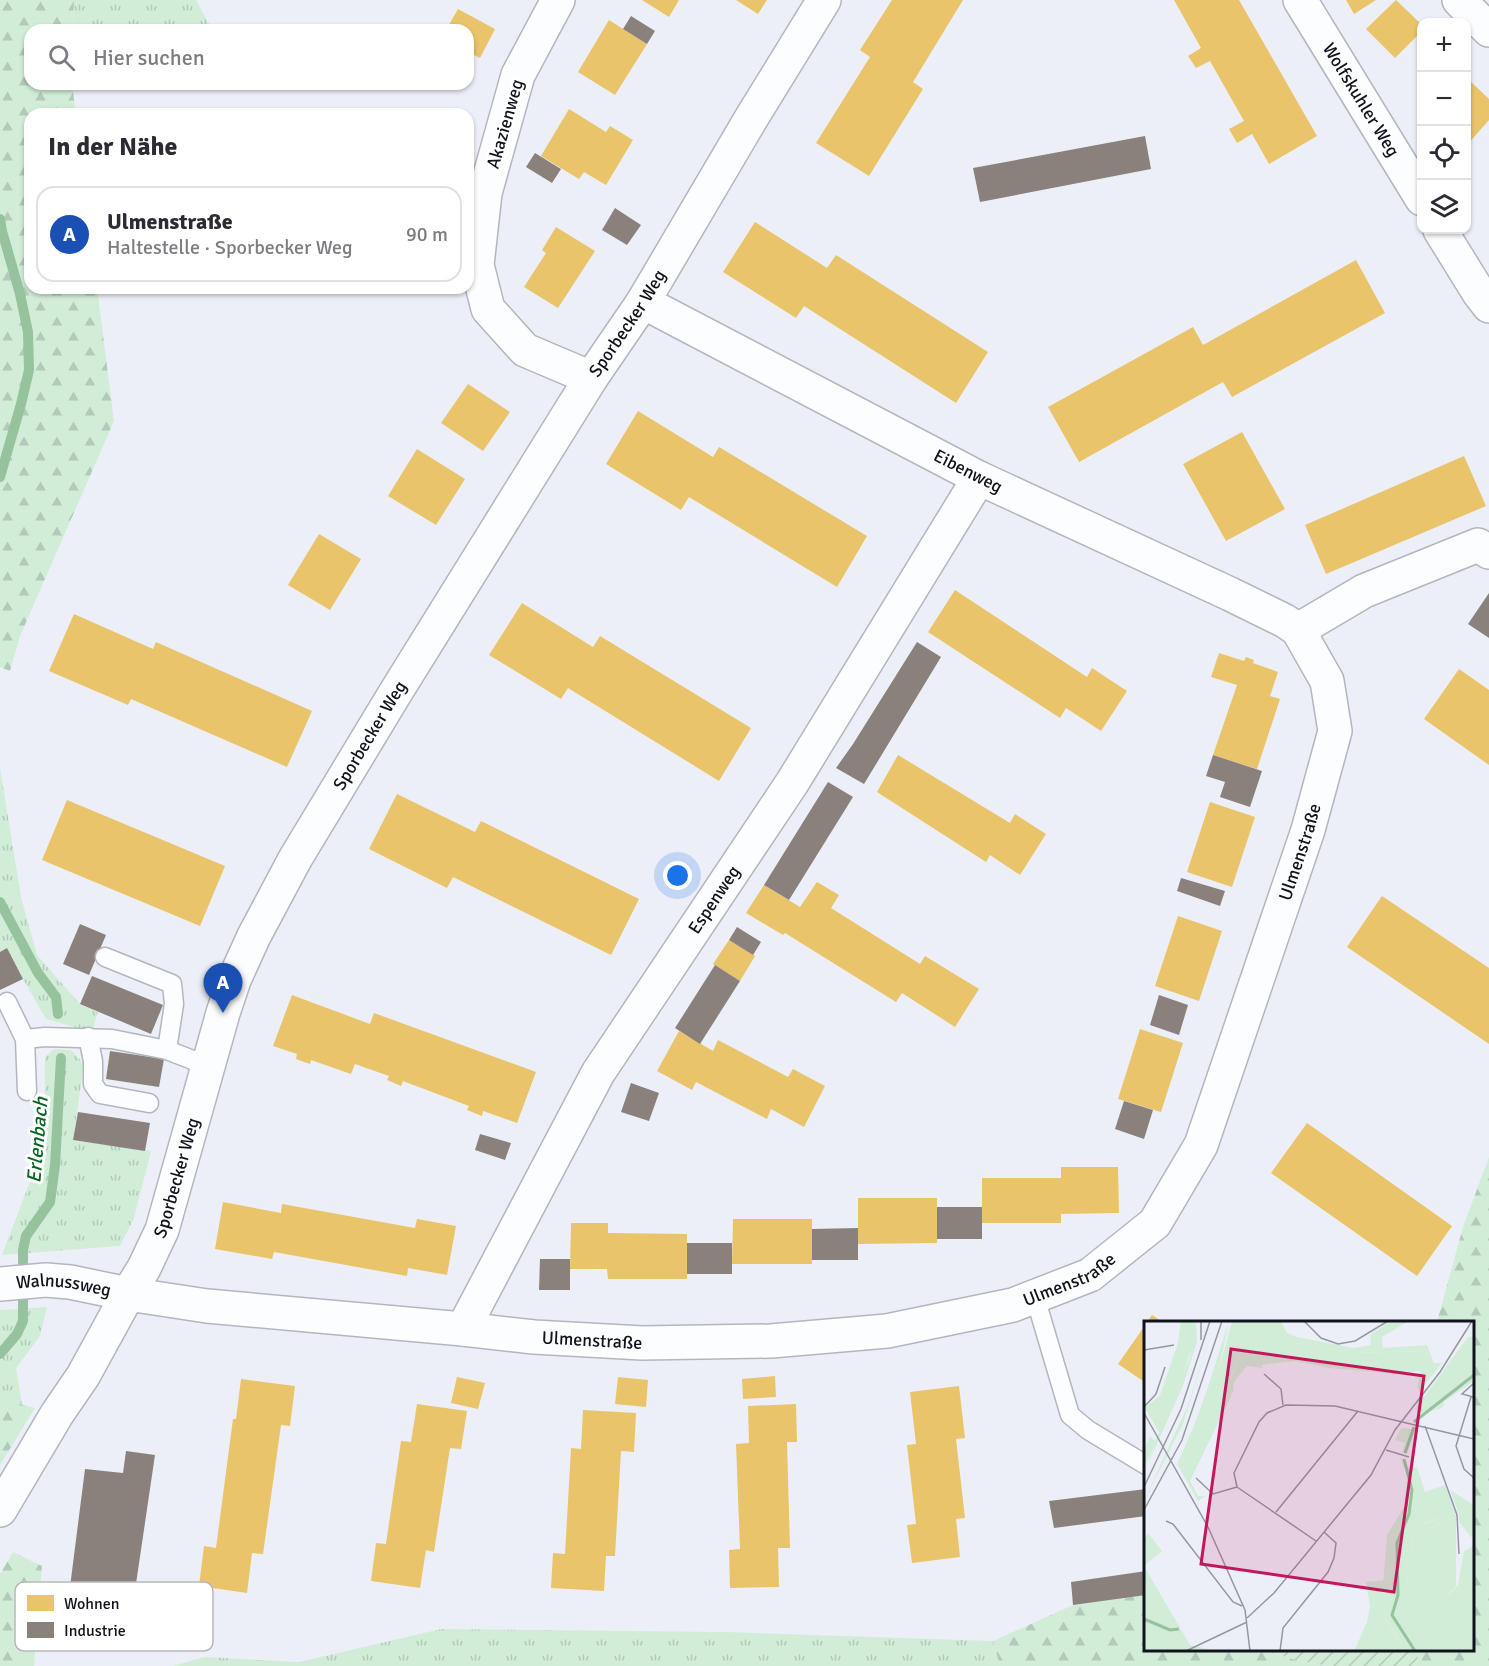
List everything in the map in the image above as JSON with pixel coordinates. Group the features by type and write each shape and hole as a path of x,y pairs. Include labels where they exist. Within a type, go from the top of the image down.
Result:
{"street":[{"name":"Akazienweg","path":"558,0 518,75 485,193 477,265 488,309 525,350 591,378"},
{"name":"Sporbecker Weg","path":"0,1510 57,1414 83,1376 144,1268 162,1230 234,980 254,936 295,860 394,695 591,378 643,302 824,0"},
{"name":"Wolfskuhler Weg","path":"1300,0 1417,191"},
{"path":"1459,0 1489,30"},
{"path":"1442,234 1489,306"},
{"name":"Eibenweg","path":"643,302 979,478 1230,594 1285,621 1298,630"},
{"name":"Espenweg","path":"463,1329 598,1073 792,783 979,478"},
{"path":"1298,630 1364,591 1478,545 1489,552"},
{"name":"Ulmenstraße","path":"128,1294 207,1306 534,1337 642,1343 771,1341 887,1330 1013,1305 1090,1275 1155,1224 1201,1145 1308,830 1335,731 1327,681 1298,630"},
{"name":"Walnussweg","path":"1,1284 46,1280 70,1282 128,1294"}],"lane":[{"path":"105,957 172,984 174,1004 167,1050"},
{"path":"7,1002 25,1040 27,1091"},
{"path":"25,1040 45,1037 112,1039 167,1050 208,1066"},
{"path":"88,1037 93,1061 93,1084 100,1094 149,1103"},
{"path":"1035,1297 1070,1415 1088,1430 1144,1465"}],"green space":[{"path":"0,0 74,0 73,24 24,24 24,90 73,90 75,108 24,108 24,294 98,294 114,421 20,636 10,671 0,667"},
{"path":"74,0 196,0 209,24 73,24"},
{"path":"0,768 21,897 37,955 80,1004 98,1012 92,1032 46,1019 7,949 0,952"},
{"path":"54,1049 71,1050 84,1064 73,1140 151,1151 134,1218 120,1246 2,1255 45,1142 45,1057"},
{"path":"1489,1157 1489,1666 1415,1666 1420,1651 1474,1651 1474,1321 1437,1321 1463,1227"},
{"path":"47,1307 40,1336 16,1368 22,1405 0,1399 0,1310"},
{"path":"0,1399 35,1408 0,1465"},
{"path":"13,1552 42,1566 41,1582 15,1582 15,1651 35,1651 34,1666 0,1666 0,1574"},
{"path":"1144,1595 1144,1651 1265,1651 1328,1666 1000,1666 993,1641 1073,1605"},
{"path":"441,1629 726,1632 993,1641 1000,1666 173,1666 204,1657 299,1662"},
{"path":"1265,1651 1420,1651 1415,1666 1328,1666"}],"building: Wohnen":[{"path":"642,0 679,0 669,17"},
{"path":"736,0 767,0 758,14"},
{"path":"892,0 963,0 913,82 923,89 869,176 816,143 870,57 860,50"},
{"path":"1174,0 1239,0 1317,136 1269,164 1252,134 1237,143 1229,129 1244,121 1210,61 1196,68 1188,56 1201,48"},
{"path":"1346,0 1376,0 1354,14"},
{"path":"1396,0 1417,20 1417,36 1395,58 1366,29"},
{"path":"458,9 495,29 480,58 474,55 474,24 449,24"},
{"path":"609,20 647,44 615,95 578,72"},
{"path":"1471,82 1489,99 1489,120 1471,140"},
{"path":"569,109 606,132 610,126 633,140 606,185 584,172 579,179 541,156"},
{"path":"755,222 827,268 836,255 988,352 956,403 804,306 796,318 723,272"},
{"path":"556,227 595,251 558,308 524,287 546,253 542,250"},
{"path":"1356,260 1385,313 1232,397 1223,382 1079,462 1048,407 1193,327 1203,345"},
{"path":"468,384 510,412 483,451 441,423"},
{"path":"638,411 713,457 719,447 867,536 837,587 689,497 681,510 606,464"},
{"path":"1242,432 1285,509 1226,541 1183,464"},
{"path":"417,449 465,479 436,525 388,496"},
{"path":"1464,456 1486,506 1326,574 1305,525"},
{"path":"319,534 361,559 330,610 288,585"},
{"path":"955,590 1087,677 1092,668 1127,691 1101,731 1066,708 1060,718 928,632"},
{"path":"522,603 593,647 600,636 751,728 719,781 568,688 561,699 489,655"},
{"path":"74,614 153,649 156,642 312,711 287,767 131,699 128,705 49,671"},
{"path":"1219,653 1244,661 1246,657 1254,660 1253,663 1278,672 1270,696 1280,699 1257,769 1213,755 1237,685 1211,677"},
{"path":"1459,669 1489,690 1489,765 1424,719"},
{"path":"898,755 1010,823 1015,814 1046,834 1020,875 990,855 986,862 877,792"},
{"path":"397,794 475,832 481,821 639,899 611,955 453,877 447,888 369,849"},
{"path":"67,800 225,866 200,926 42,860"},
{"path":"1210,802 1255,817 1232,887 1187,872"},
{"path":"817,882 839,895 831,908 920,964 925,956 979,989 955,1027 902,993 896,1002 785,933 783,935 746,913 764,885 800,907"},
{"path":"1382,896 1489,968 1489,1044 1347,947"},
{"path":"1178,916 1222,931 1199,1001 1155,986"},
{"path":"729,940 755,956 740,981 713,964"},
{"path":"292,995 370,1024 374,1013 536,1072 517,1123 483,1111 482,1116 467,1110 469,1106 403,1081 401,1086 387,1080 389,1076 355,1064 351,1074 311,1060 310,1064 296,1059 297,1054 273,1046"},
{"path":"1140,1029 1183,1043 1161,1112 1118,1099"},
{"path":"679,1031 713,1051 718,1040 788,1077 793,1069 825,1086 804,1127 771,1109 767,1119 696,1082 692,1090 657,1071"},
{"path":"1307,1123 1452,1226 1417,1276 1271,1173"},
{"path":"1061,1167 1118,1167 1119,1213 1061,1214 1061,1223 982,1223 982,1178 1061,1178"},
{"path":"858,1198 937,1198 937,1243 858,1244"},
{"path":"223,1202 281,1213 282,1204 415,1228 417,1219 456,1226 447,1275 408,1268 407,1276 274,1252 272,1259 215,1249"},
{"path":"733,1219 812,1219 812,1264 732,1264"},
{"path":"571,1223 608,1223 608,1233 687,1234 687,1279 608,1279 607,1269 570,1269"},
{"path":"1152,1315 1161,1321 1148,1321"},
{"path":"1144,1327 1144,1382 1118,1364"},
{"path":"775,1376 776,1397 743,1399 742,1379"},
{"path":"457,1377 485,1383 478,1409 451,1403"},
{"path":"618,1377 648,1380 646,1407 615,1404"},
{"path":"241,1379 295,1386 290,1426 281,1425 263,1554 252,1553 247,1593 213,1588 213,1582 200,1582 204,1546 216,1548 233,1419 236,1419"},
{"path":"959,1386 965,1438 956,1439 965,1518 956,1519 960,1557 912,1563 907,1525 916,1524 907,1445 916,1444 910,1392"},
{"path":"417,1404 467,1411 461,1449 450,1448 434,1552 426,1550 420,1588 371,1581 376,1543 386,1544 401,1441 411,1442"},
{"path":"796,1404 797,1442 787,1442 790,1548 778,1548 779,1587 730,1588 729,1550 740,1549 736,1444 749,1443 748,1406"},
{"path":"583,1410 636,1413 634,1452 621,1451 615,1556 606,1556 604,1591 551,1588 553,1553 565,1554 571,1448 581,1449"}],"building: Industrie":[{"path":"631,16 655,31 647,44 623,29"},
{"path":"1145,136 1151,169 980,202 973,168"},
{"path":"535,153 561,169 552,183 526,167"},
{"path":"615,208 641,225 627,245 602,230"},
{"path":"1489,593 1489,638 1468,624"},
{"path":"917,642 941,657 864,784 836,768"},
{"path":"1213,755 1262,771 1250,807 1220,797 1225,782 1206,776"},
{"path":"828,782 853,797 789,900 764,885"},
{"path":"1181,878 1225,891 1220,906 1177,891"},
{"path":"80,924 106,935 89,975 63,964"},
{"path":"737,927 761,942 753,955 729,940"},
{"path":"7,948 23,979 0,990 0,952"},
{"path":"715,965 740,981 700,1044 675,1028"},
{"path":"92,976 163,1005 151,1034 80,1004"},
{"path":"1159,995 1188,1005 1179,1035 1150,1025"},
{"path":"110,1051 164,1059 159,1087 106,1079"},
{"path":"631,1083 659,1093 649,1121 621,1112"},
{"path":"1124,1101 1153,1110 1144,1139 1115,1129"},
{"path":"78,1112 150,1123 145,1151 73,1140"},
{"path":"480,1134 511,1143 505,1160 475,1150"},
{"path":"937,1207 982,1207 982,1239 937,1239"},
{"path":"858,1228 858,1260 812,1260 812,1229"},
{"path":"687,1243 732,1243 732,1274 687,1274"},
{"path":"540,1259 570,1259 570,1290 539,1290"},
{"path":"126,1451 155,1455 136,1582 71,1582 85,1469 123,1473"},
{"path":"1144,1489 1144,1516 1054,1528 1049,1501"},
{"path":"1144,1571 1144,1595 1073,1605 1071,1582"}],"waterway":[{"name":"Erlenbach","path":"0,219 28,332 29,370 0,477"},
{"name":"Erlenbach","path":"0,902 38,973 56,997 58,1014"},
{"name":"Erlenbach","path":"0,1354 17,1334 23,1321 23,1250 26,1236 50,1202 55,1165 61,1058"}],"place":[{"name":"Ulmenstraße","path":"223,1013"}]}
